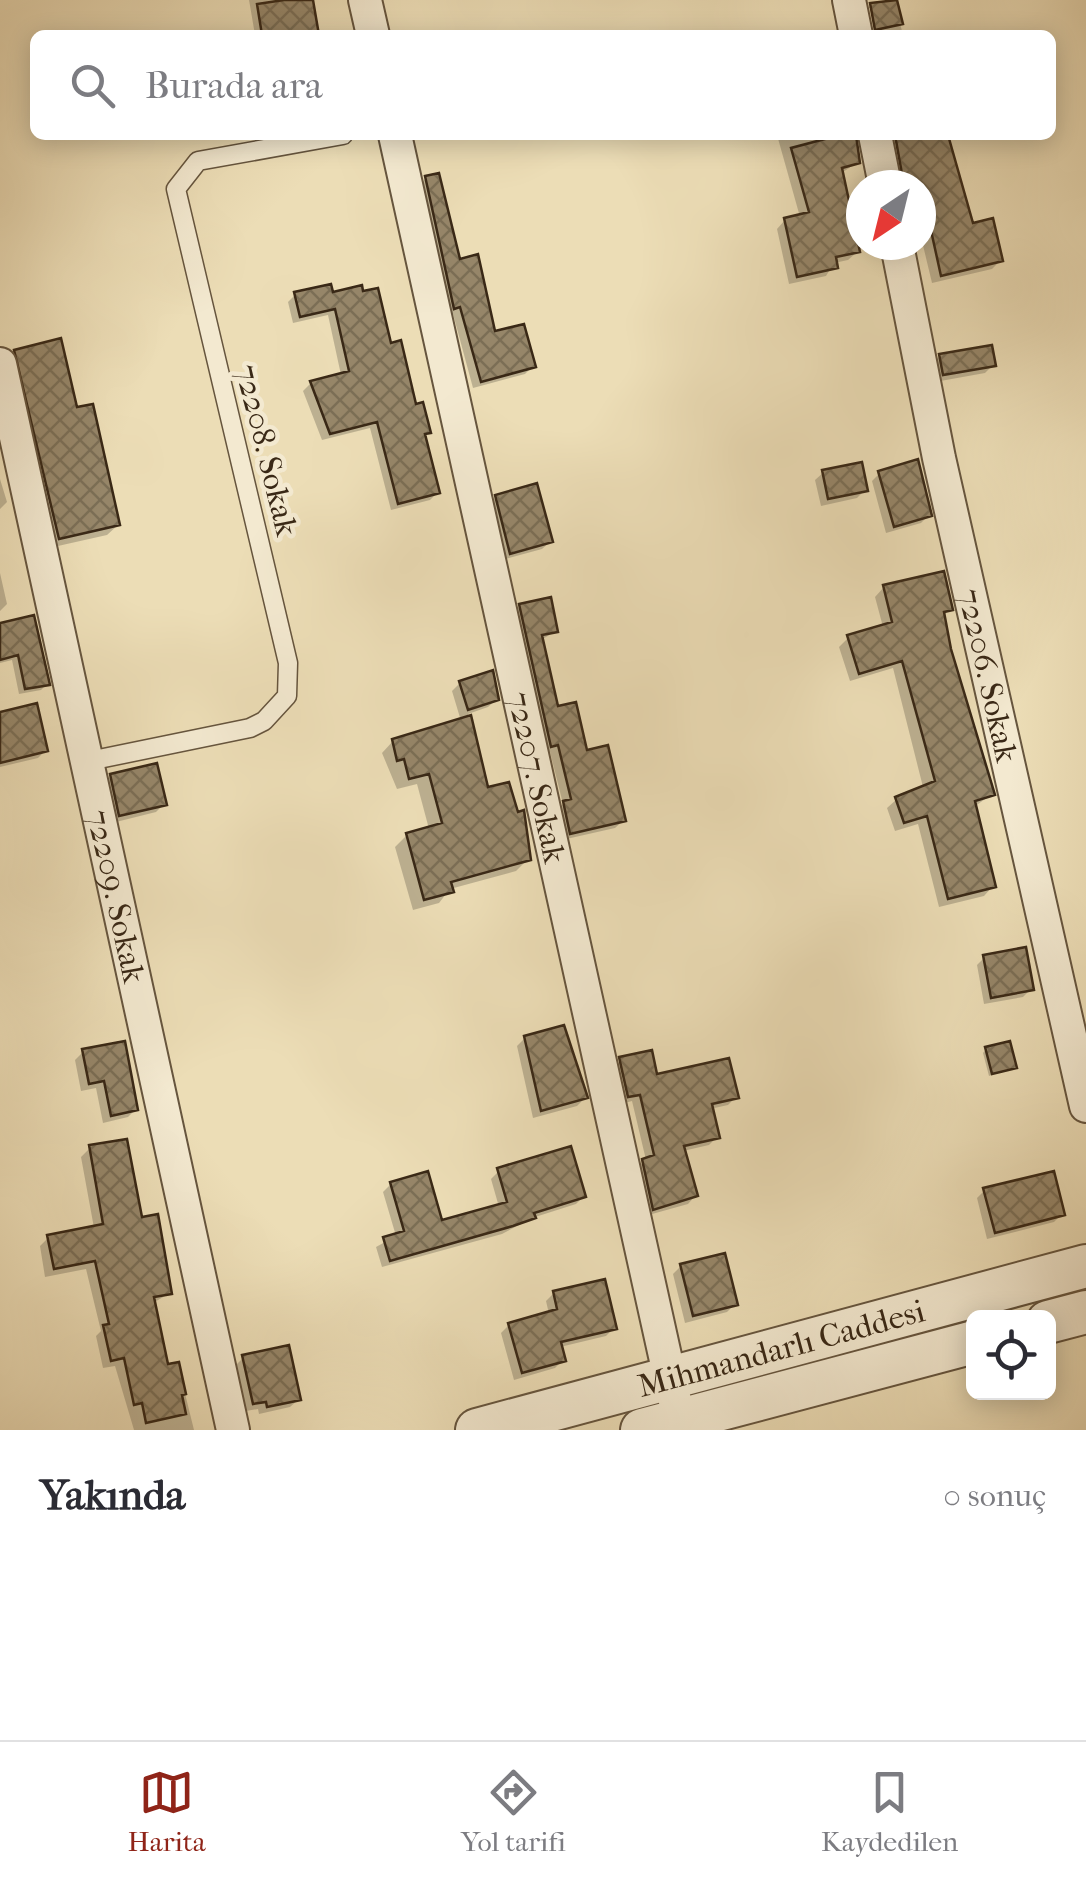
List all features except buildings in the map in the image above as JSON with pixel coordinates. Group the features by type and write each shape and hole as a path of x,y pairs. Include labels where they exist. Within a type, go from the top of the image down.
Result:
{"street":[{"path":"366,0 372,30"},
{"path":"848,0 855,30"},
{"name":"72207. Sokak","path":"396,140 669,1377 661,1425"},
{"path":"877,140 882,170"},
{"name":"72206. Sokak","path":"900,260 940,458 1086,1106"},
{"name":"72209. Sokak","path":"0,364 233,1430"},
{"name":"Mihmandarlı Caddesi","path":"477,1430 1086,1266"},
{"path":"1056,1320 1086,1312"},
{"name":"Mihmandarlı Caddesi","path":"661,1425 966,1344"}],"lane":[{"name":"72208. Sokak","path":"89,760 250,728 264,721 287,696 288,662 176,189 198,162 316,140"}]}
